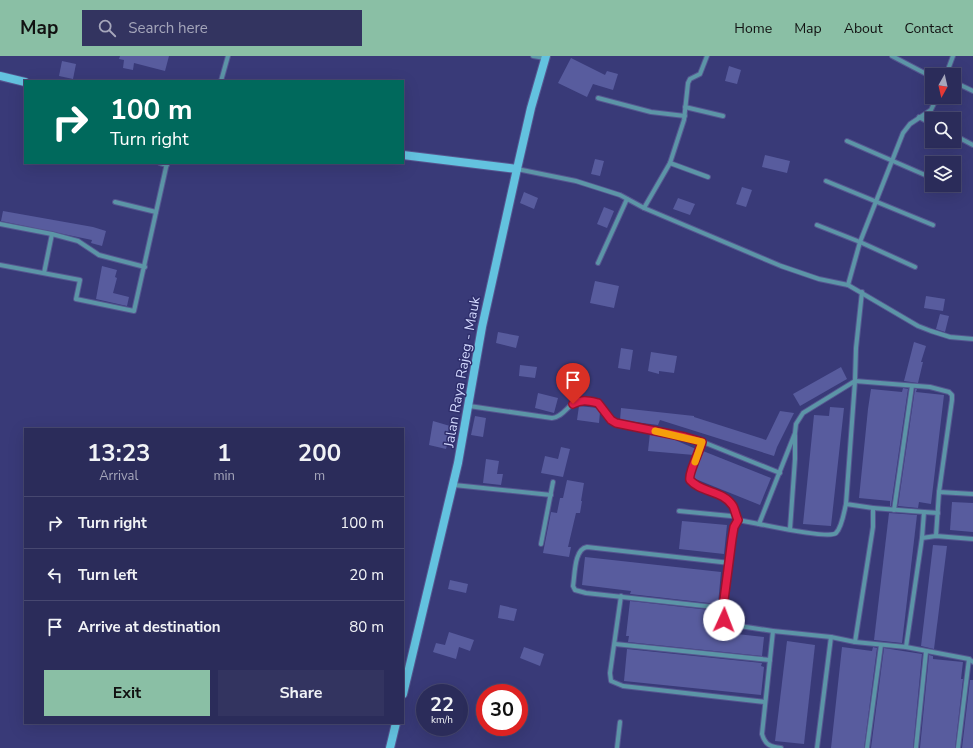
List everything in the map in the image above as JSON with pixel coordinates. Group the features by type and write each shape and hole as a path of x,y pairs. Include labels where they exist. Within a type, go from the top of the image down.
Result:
{"main road":[{"name":"Jalan Raya Rajeg - Mauk","path":"404,690 454,485 482,327 531,108 546,57"},
{"path":"0,76 24,82"},
{"path":"404,155 517,169"},
{"path":"390,748 396,724"}],"street":[{"path":"221,80 228,56"},
{"path":"533,56 546,57"},
{"path":"644,208 670,163 684,116 688,83 690,79 700,74 706,56"},
{"path":"892,56 925,73"},
{"path":"949,68 953,56"},
{"path":"961,85 973,91"},
{"path":"598,98 651,112 684,116"},
{"path":"848,284 860,242 904,133 910,124 930,110 933,104"},
{"path":"685,107 723,116"},
{"path":"919,117 925,120"},
{"path":"961,139 973,145"},
{"path":"847,141 925,175"},
{"path":"670,163 708,177"},
{"path":"0,265 80,280 76,299 134,311 167,164"},
{"path":"517,169 576,181 620,195 644,208 781,266 819,279 848,284 918,326 950,337 973,340"},
{"path":"826,181 933,225"},
{"path":"598,263 627,199"},
{"path":"115,202 156,212"},
{"path":"0,224 52,234 78,241 99,255 144,267"},
{"path":"817,225 860,242 915,267"},
{"path":"44,273 52,234"},
{"path":"738,520 820,535 835,534 840,524 846,504 856,348 862,292"},
{"path":"790,529 796,424 802,413 855,381 930,387 949,392 952,395 939,492 936,536"},
{"path":"894,510 912,386"},
{"path":"469,406 552,418 560,415 578,401 583,400 598,403 611,420 616,423 685,437 702,442 780,473"},
{"path":"759,524 795,433"},
{"path":"702,442 696,460 689,474 690,480 696,486 725,498 733,507 738,520"},
{"path":"540,544 553,482"},
{"path":"454,485 551,495"},
{"path":"939,492 973,494"},
{"path":"846,504 894,510 938,513"},
{"path":"855,642 874,508"},
{"path":"678,512 731,516 735,513"},
{"path":"906,647 922,538 924,512"},
{"path":"738,520 734,527 722,615 726,623 732,626 773,632 830,637 855,642 906,647 971,660 958,748"},
{"path":"922,538 936,536 973,539"},
{"path":"723,608 586,593 574,590 573,586 577,558 581,549 584,547 591,547 730,563"},
{"path":"621,596 610,677 611,681 623,686 765,702"},
{"path":"773,632 762,734 764,740 771,747 781,748"},
{"path":"817,748 830,637"},
{"path":"615,644 770,660"},
{"path":"867,748 882,644"},
{"path":"916,748 926,652"},
{"path":"617,748 620,722"}],"building":[{"path":"120,56 169,56 165,71 134,63 133,70 123,68 124,60 119,59"},
{"path":"571,58 605,75 607,71 618,74 613,90 593,84 587,97 558,83"},
{"path":"62,61 76,64 73,79 59,76"},
{"path":"729,66 741,70 737,84 725,81"},
{"path":"765,155 790,161 787,173 762,167"},
{"path":"595,159 604,161 600,176 591,174"},
{"path":"742,187 752,190 746,207 736,204"},
{"path":"524,192 538,198 534,209 520,203"},
{"path":"678,198 695,204 690,215 673,209"},
{"path":"604,207 614,211 607,228 597,224"},
{"path":"3,211 93,227 106,231 102,246 91,243 92,240 1,221"},
{"path":"102,266 117,270 115,277 117,278 113,293 129,297 127,306 96,299"},
{"path":"595,281 619,286 614,308 590,303"},
{"path":"926,296 945,299 943,311 924,308"},
{"path":"940,314 949,316 945,332 936,329"},
{"path":"498,332 519,336 516,348 496,343"},
{"path":"914,342 926,346 921,362 923,362 918,383 904,381"},
{"path":"621,348 633,350 630,370 618,368"},
{"path":"651,352 677,356 674,373 659,371 659,374 648,371"},
{"path":"520,365 537,367 535,378 519,376"},
{"path":"841,367 847,379 800,406 793,394"},
{"path":"903,388 908,389 890,506 890,501 859,498 868,409 871,389 902,392"},
{"path":"915,389 917,389 916,392 944,395 931,504 919,502 918,508 898,506"},
{"path":"538,393 558,398 554,413 535,408"},
{"path":"579,406 598,408 600,412 599,423 577,420"},
{"path":"830,407 844,408 831,526 803,524 814,415 829,416"},
{"path":"621,408 694,416 766,440 780,411 794,413 774,456 660,420 658,425 620,420"},
{"path":"475,416 486,418 483,437 471,435"},
{"path":"433,421 450,426 446,440 448,441 446,449 429,445"},
{"path":"650,433 668,437 696,449 694,455 648,451"},
{"path":"561,447 570,449 563,477 541,473 545,456 558,459"},
{"path":"703,451 771,478 760,505 693,478"},
{"path":"486,459 499,461 497,474 503,474 501,485 483,483"},
{"path":"567,480 584,483 580,513 576,513 568,547 571,547 569,557 543,553 551,512 557,513 560,498 563,498"},
{"path":"952,502 973,503 973,532 950,530"},
{"path":"889,513 917,515 902,643 874,640"},
{"path":"682,521 727,525 724,554 679,549"},
{"path":"933,545 947,546 934,649 921,646"},
{"path":"585,557 721,572 718,604 630,594 631,591 582,585"},
{"path":"450,580 468,584 466,593 448,589"},
{"path":"630,601 718,611 717,616 720,617 719,632 764,637 762,656 628,642 629,636 626,636"},
{"path":"500,605 517,609 514,621 498,618"},
{"path":"449,632 474,640 470,651 459,647 456,659 433,652 436,643 445,645"},
{"path":"787,641 815,645 804,744 775,741"},
{"path":"524,647 544,654 540,666 520,658"},
{"path":"842,647 872,651 873,647 877,648 864,748 831,748"},
{"path":"884,648 922,654 913,748 871,748"},
{"path":"627,649 762,663 761,666 764,667 761,695 624,681"},
{"path":"929,655 933,656 933,659 963,662 961,679 963,679 955,748 920,748"},
{"path":"970,680 973,680 973,748 962,748"}],"slow traffic":[{"path":"655,431 702,442 695,462"}],"route":[{"path":"573,404 583,400 598,403 602,406 611,420 616,423 660,431 702,442 696,460 689,474 690,480 696,486 716,493 730,502 738,520 734,527 732,539 722,615 724,620"}]}
